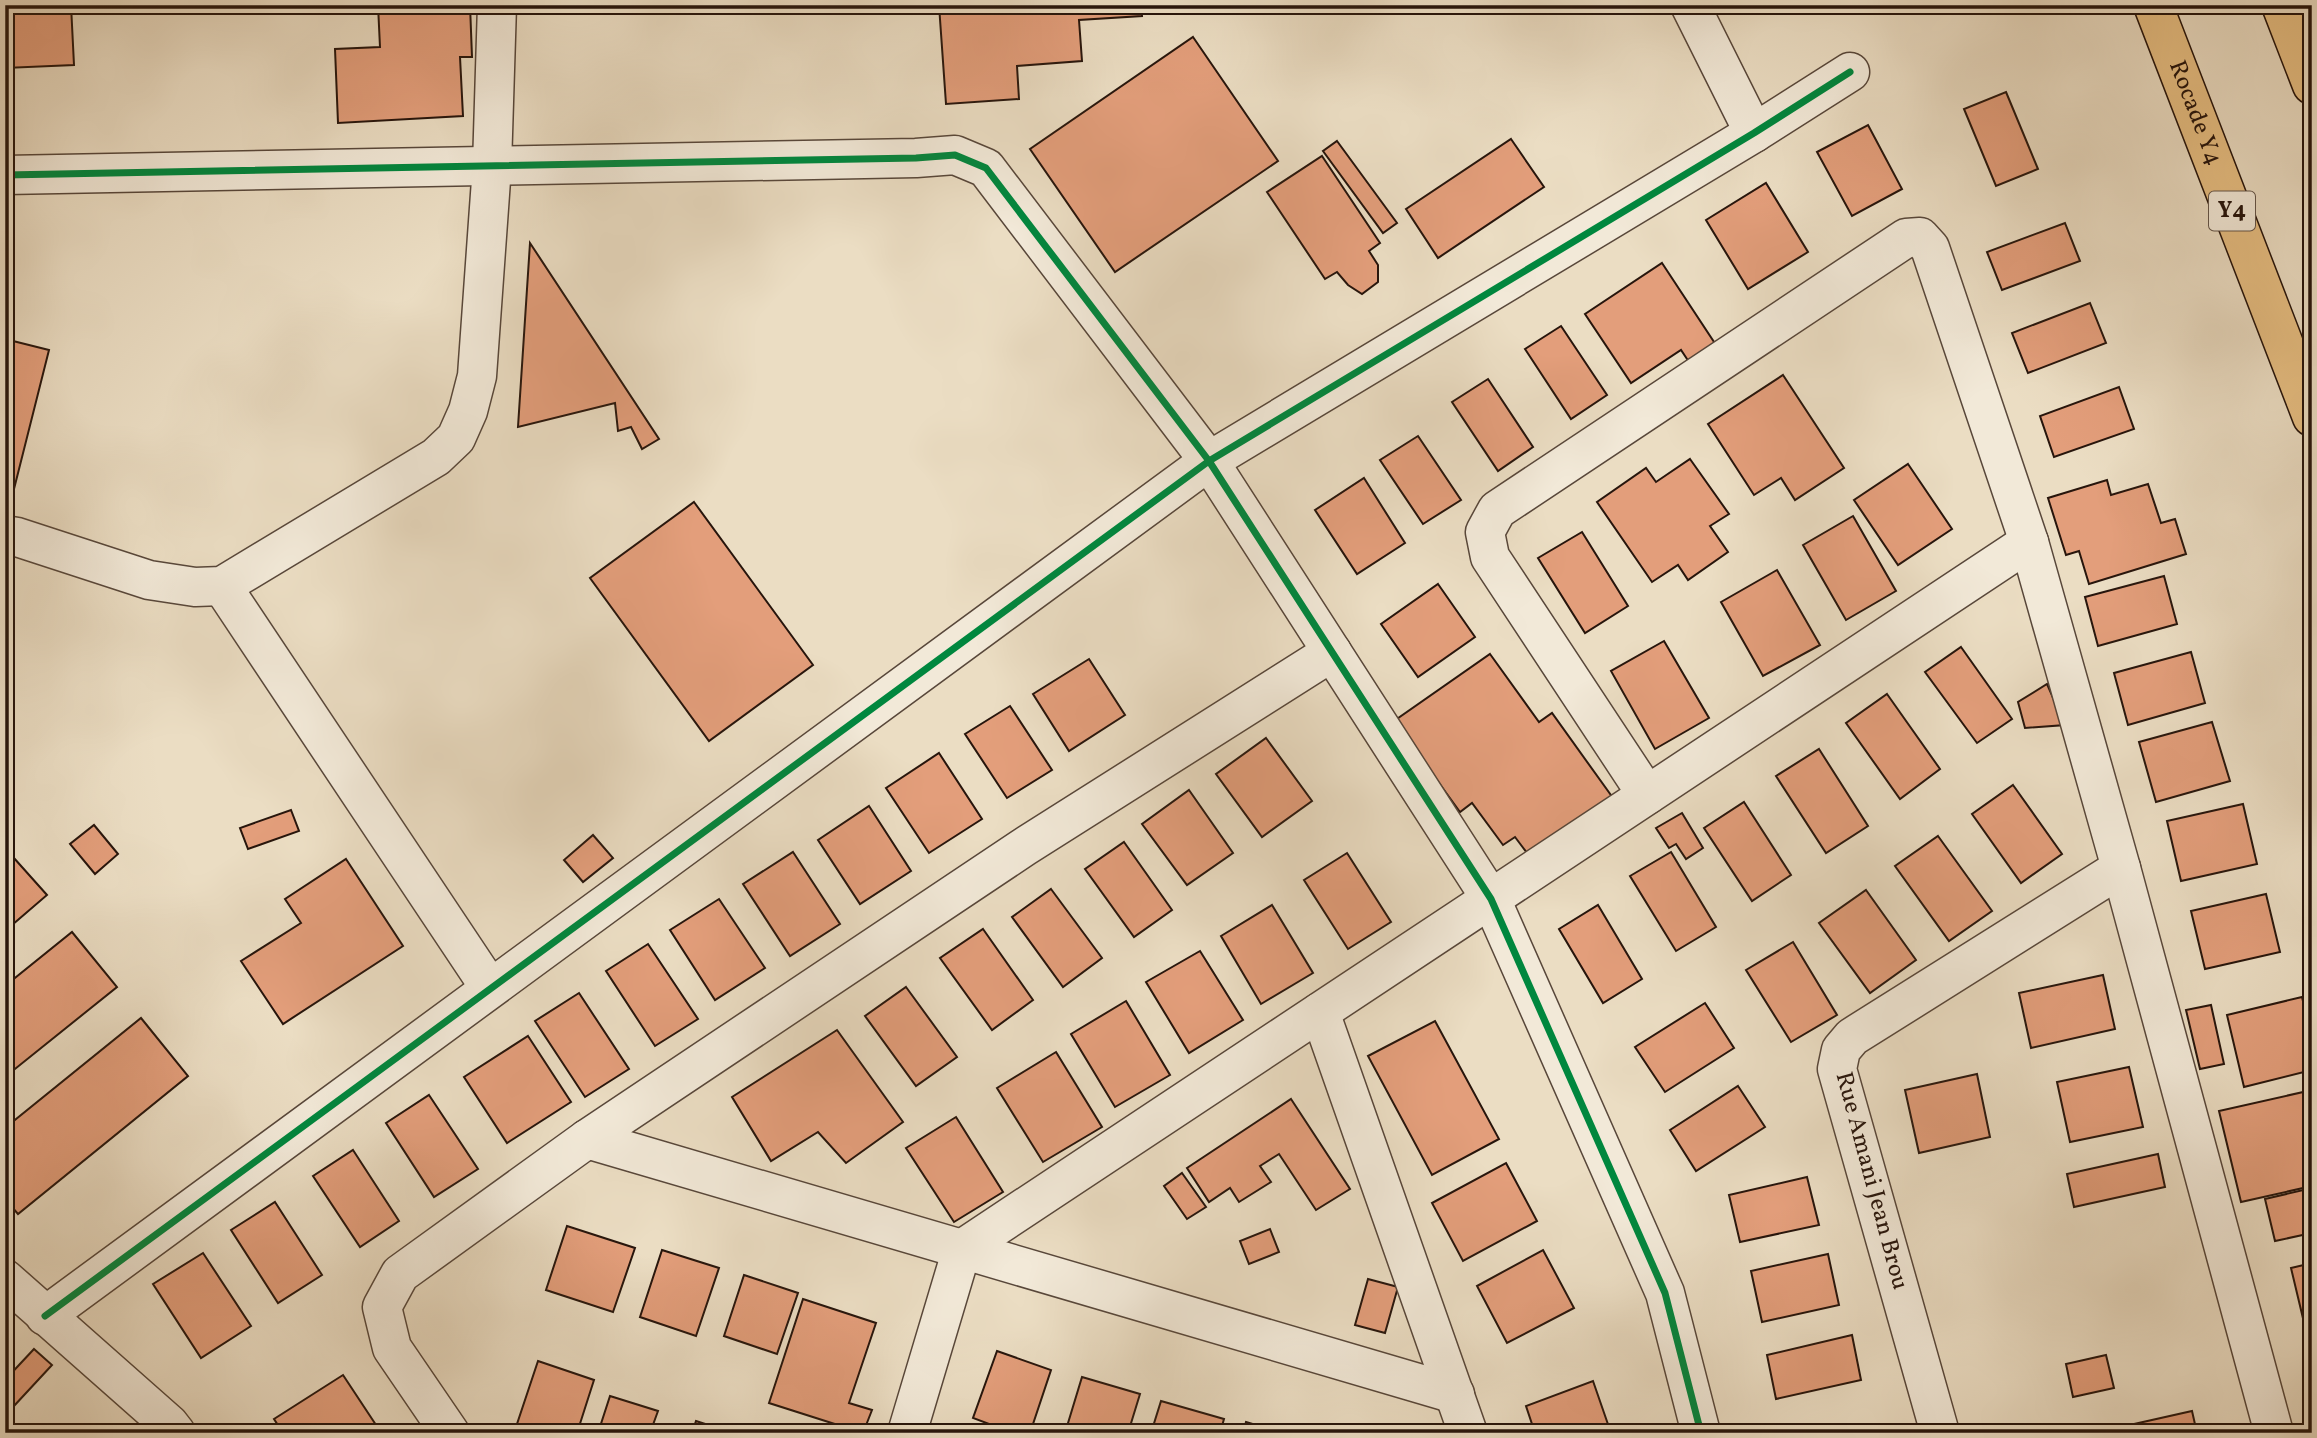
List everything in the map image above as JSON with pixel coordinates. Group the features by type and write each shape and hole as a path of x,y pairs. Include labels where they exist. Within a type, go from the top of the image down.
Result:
{"highway":[{"name":"Rocade Y4","path":"2153,5 2312,417"},
{"path":"2281,5 2312,85"}],"street":[{"path":"5,535 149,580 195,587 222,586 436,457 456,438 468,411 477,376 492,166 497,5"},
{"path":"1690,5 1754,132"},
{"path":"45,1316 1209,461 1850,72"},
{"path":"5,175 916,158 955,155 986,168 1209,461 1492,898 1665,1293 1701,1433"},
{"path":"1647,795 1490,557 1485,532 1497,510 1906,238 1920,237 1930,248 2029,542 2274,1433"},
{"path":"907,1433 962,1249 2029,542"},
{"path":"222,586 490,988"},
{"path":"450,1433 392,1348 382,1307 400,1274 587,1139 1024,847 1332,652"},
{"name":"Rue Amani Jean Brou","path":"1940,1433 1837,1069 1841,1050 1852,1037 2121,869"},
{"path":"1320,1012 1468,1433"},
{"path":"587,1139 1455,1394"},
{"path":"5,1279 176,1433"}],"building":[{"path":"5,5 71,5 74,65 5,68"},
{"path":"378,5 470,5 472,57 460,57 463,116 338,123 335,49 380,47"},
{"path":"939,5 1141,5 1142,16 1079,20 1082,61 1017,66 1019,99 946,104"},
{"path":"1193,37 1278,161 1115,272 1030,149"},
{"path":"2006,92 2038,169 1996,186 1964,109"},
{"path":"1868,125 1902,189 1852,216 1817,152"},
{"path":"1511,139 1544,187 1438,258 1406,209"},
{"path":"1337,141 1397,223 1383,233 1323,151"},
{"path":"1322,156 1380,243 1369,251 1378,265 1378,282 1362,294 1348,285 1337,272 1325,279 1267,192"},
{"path":"1766,183 1808,252 1748,289 1706,220"},
{"path":"2065,223 2080,261 2002,290 1987,252"},
{"path":"530,243 659,439 642,449 631,427 618,431 615,403 518,427"},
{"path":"1662,263 1716,345 1689,362 1681,350 1631,383 1585,314"},
{"path":"2090,303 2106,343 2028,373 2012,333"},
{"path":"1561,326 1607,395 1571,419 1525,349"},
{"path":"5,339 49,350 13,493 5,490"},
{"path":"1783,375 1844,468 1795,500 1781,478 1754,495 1708,424"},
{"path":"1488,379 1533,447 1498,471 1452,402"},
{"path":"2119,387 2134,429 2054,457 2040,416"},
{"path":"1418,436 1461,500 1423,524 1380,460"},
{"path":"1690,459 1729,514 1710,526 1728,552 1688,580 1678,565 1652,582 1597,502 1646,468 1656,482"},
{"path":"1908,464 1952,529 1898,565 1854,500"},
{"path":"1364,478 1405,543 1357,574 1315,510"},
{"path":"2107,480 2111,495 2148,484 2161,523 2175,519 2186,554 2089,584 2079,551 2066,555 2048,498"},
{"path":"694,502 813,665 709,741 590,578"},
{"path":"1853,516 1896,591 1846,620 1803,545"},
{"path":"1582,532 1628,606 1585,633 1538,558"},
{"path":"1777,570 1820,645 1763,676 1721,602"},
{"path":"2164,576 2177,624 2098,646 2085,597"},
{"path":"1438,584 1475,637 1418,677 1381,624"},
{"path":"1664,641 1709,718 1655,749 1611,671"},
{"path":"1961,647 2012,719 1977,743 1925,672"},
{"path":"2191,652 2205,703 2128,725 2114,673"},
{"path":"1490,654 1539,722 1552,713 1613,798 1530,857 1515,837 1503,845 1472,803 1460,812 1394,721"},
{"path":"1089,659 1125,715 1069,751 1033,694"},
{"path":"2047,684 2065,725 2025,728 2018,702"},
{"path":"1887,694 1940,769 1900,799 1846,723"},
{"path":"1010,706 1052,770 1007,798 965,734"},
{"path":"2212,722 2230,781 2156,802 2139,742"},
{"path":"1266,738 1312,801 1262,837 1216,774"},
{"path":"1819,749 1868,826 1826,853 1776,776"},
{"path":"939,753 982,819 929,853 886,788"},
{"path":"2013,785 2062,854 2021,883 1972,814"},
{"path":"1189,790 1233,853 1187,885 1142,824"},
{"path":"1744,802 1791,875 1752,901 1704,828"},
{"path":"2243,804 2257,864 2181,881 2167,821"},
{"path":"869,806 911,871 860,904 818,840"},
{"path":"291,810 299,831 248,849 240,828"},
{"path":"1682,813 1703,848 1686,859 1676,844 1669,848 1656,828"},
{"path":"94,825 118,854 95,874 70,844"},
{"path":"593,835 613,858 583,882 564,860"},
{"path":"1938,836 1992,911 1949,941 1895,866"},
{"path":"1124,842 1172,910 1134,937 1085,869"},
{"path":"5,848 47,895 5,931"},
{"path":"793,852 840,924 790,956 743,884"},
{"path":"1671,852 1716,927 1676,951 1630,876"},
{"path":"1347,853 1391,922 1348,949 1304,880"},
{"path":"346,859 403,946 283,1024 241,961 301,923 285,899"},
{"path":"1051,889 1102,958 1063,987 1012,917"},
{"path":"1866,890 1916,960 1870,993 1819,923"},
{"path":"2266,894 2280,952 2205,969 2191,911"},
{"path":"719,899 765,968 715,1000 670,930"},
{"path":"1272,905 1313,973 1261,1004 1221,936"},
{"path":"1598,905 1642,979 1603,1003 1559,929"},
{"path":"983,929 1033,1000 992,1030 940,958"},
{"path":"72,932 117,987 5,1077 5,986"},
{"path":"1793,942 1837,1015 1791,1042 1746,970"},
{"path":"648,944 698,1019 655,1046 606,971"},
{"path":"1200,951 1243,1020 1189,1053 1146,982"},
{"path":"2103,975 2115,1029 2031,1048 2019,993"},
{"path":"906,987 957,1057 916,1086 865,1016"},
{"path":"579,993 629,1069 585,1097 535,1021"},
{"path":"2302,997 2312,1038 2312,1070 2244,1087 2227,1015"},
{"path":"1126,1001 1170,1075 1115,1107 1071,1034"},
{"path":"1705,1003 1734,1048 1665,1092 1635,1047"},
{"path":"2211,1005 2224,1064 2200,1069 2186,1010"},
{"path":"141,1018 188,1076 18,1214 5,1199 5,1128"},
{"path":"1435,1021 1499,1139 1432,1175 1368,1056"},
{"path":"837,1030 903,1122 846,1163 818,1132 771,1161 732,1097"},
{"path":"528,1036 571,1102 507,1143 464,1077"},
{"path":"1056,1052 1102,1127 1043,1162 997,1088"},
{"path":"2129,1067 2143,1127 2070,1142 2057,1082"},
{"path":"1977,1074 1990,1137 1919,1153 1905,1090"},
{"path":"1738,1086 1765,1127 1696,1171 1670,1130"},
{"path":"2312,1090 2312,1186 2241,1202 2219,1111"},
{"path":"429,1095 478,1169 434,1197 386,1123"},
{"path":"1291,1099 1350,1189 1316,1210 1279,1154 1260,1166 1271,1182 1239,1202 1230,1188 1209,1202 1187,1168"},
{"path":"956,1117 1003,1192 954,1222 906,1148"},
{"path":"353,1150 399,1221 360,1247 313,1176"},
{"path":"2158,1154 2165,1187 2074,1207 2067,1174"},
{"path":"1506,1163 1537,1221 1463,1261 1432,1203"},
{"path":"1182,1173 1206,1207 1187,1219 1164,1186"},
{"path":"1807,1177 1819,1225 1740,1242 1729,1195"},
{"path":"2312,1188 2312,1233 2275,1241 2265,1199"},
{"path":"275,1202 322,1275 278,1303 231,1230"},
{"path":"567,1226 635,1248 613,1312 546,1290"},
{"path":"1270,1229 1279,1252 1249,1264 1240,1241"},
{"path":"662,1250 719,1268 696,1336 640,1317"},
{"path":"1543,1250 1574,1308 1507,1343 1477,1286"},
{"path":"203,1253 251,1326 201,1358 153,1284"},
{"path":"1828,1254 1839,1305 1762,1322 1751,1271"},
{"path":"2312,1263 2312,1329 2306,1331 2291,1268"},
{"path":"744,1275 798,1293 777,1354 724,1336"},
{"path":"1368,1279 1398,1287 1385,1333 1355,1325"},
{"path":"803,1299 876,1323 849,1403 872,1410 863,1433 769,1403"},
{"path":"1852,1335 1861,1380 1776,1399 1767,1355"},
{"path":"34,1349 52,1365 13,1407 5,1400 5,1380"},
{"path":"997,1351 1051,1370 1030,1433 1013,1433 973,1418"},
{"path":"2106,1355 2114,1388 2073,1397 2066,1364"},
{"path":"538,1361 594,1380 577,1433 514,1433"},
{"path":"343,1375 378,1428 371,1433 283,1433 274,1419"},
{"path":"1082,1377 1140,1394 1128,1433 1065,1433"},
{"path":"1593,1381 1611,1433 1535,1433 1526,1406"},
{"path":"610,1396 658,1411 650,1433 598,1433"},
{"path":"1161,1401 1224,1419 1220,1433 1151,1433"},
{"path":"2192,1411 2197,1433 2094,1433"},
{"path":"696,1421 733,1433 692,1433"},
{"path":"1246,1422 1283,1433 1243,1433"}],"cycle path":[{"path":"45,1316 1209,461 1754,133 1850,72"},
{"path":"5,175 916,158 955,155 986,168 1209,461 1491,899 1665,1293 1701,1433"}]}
